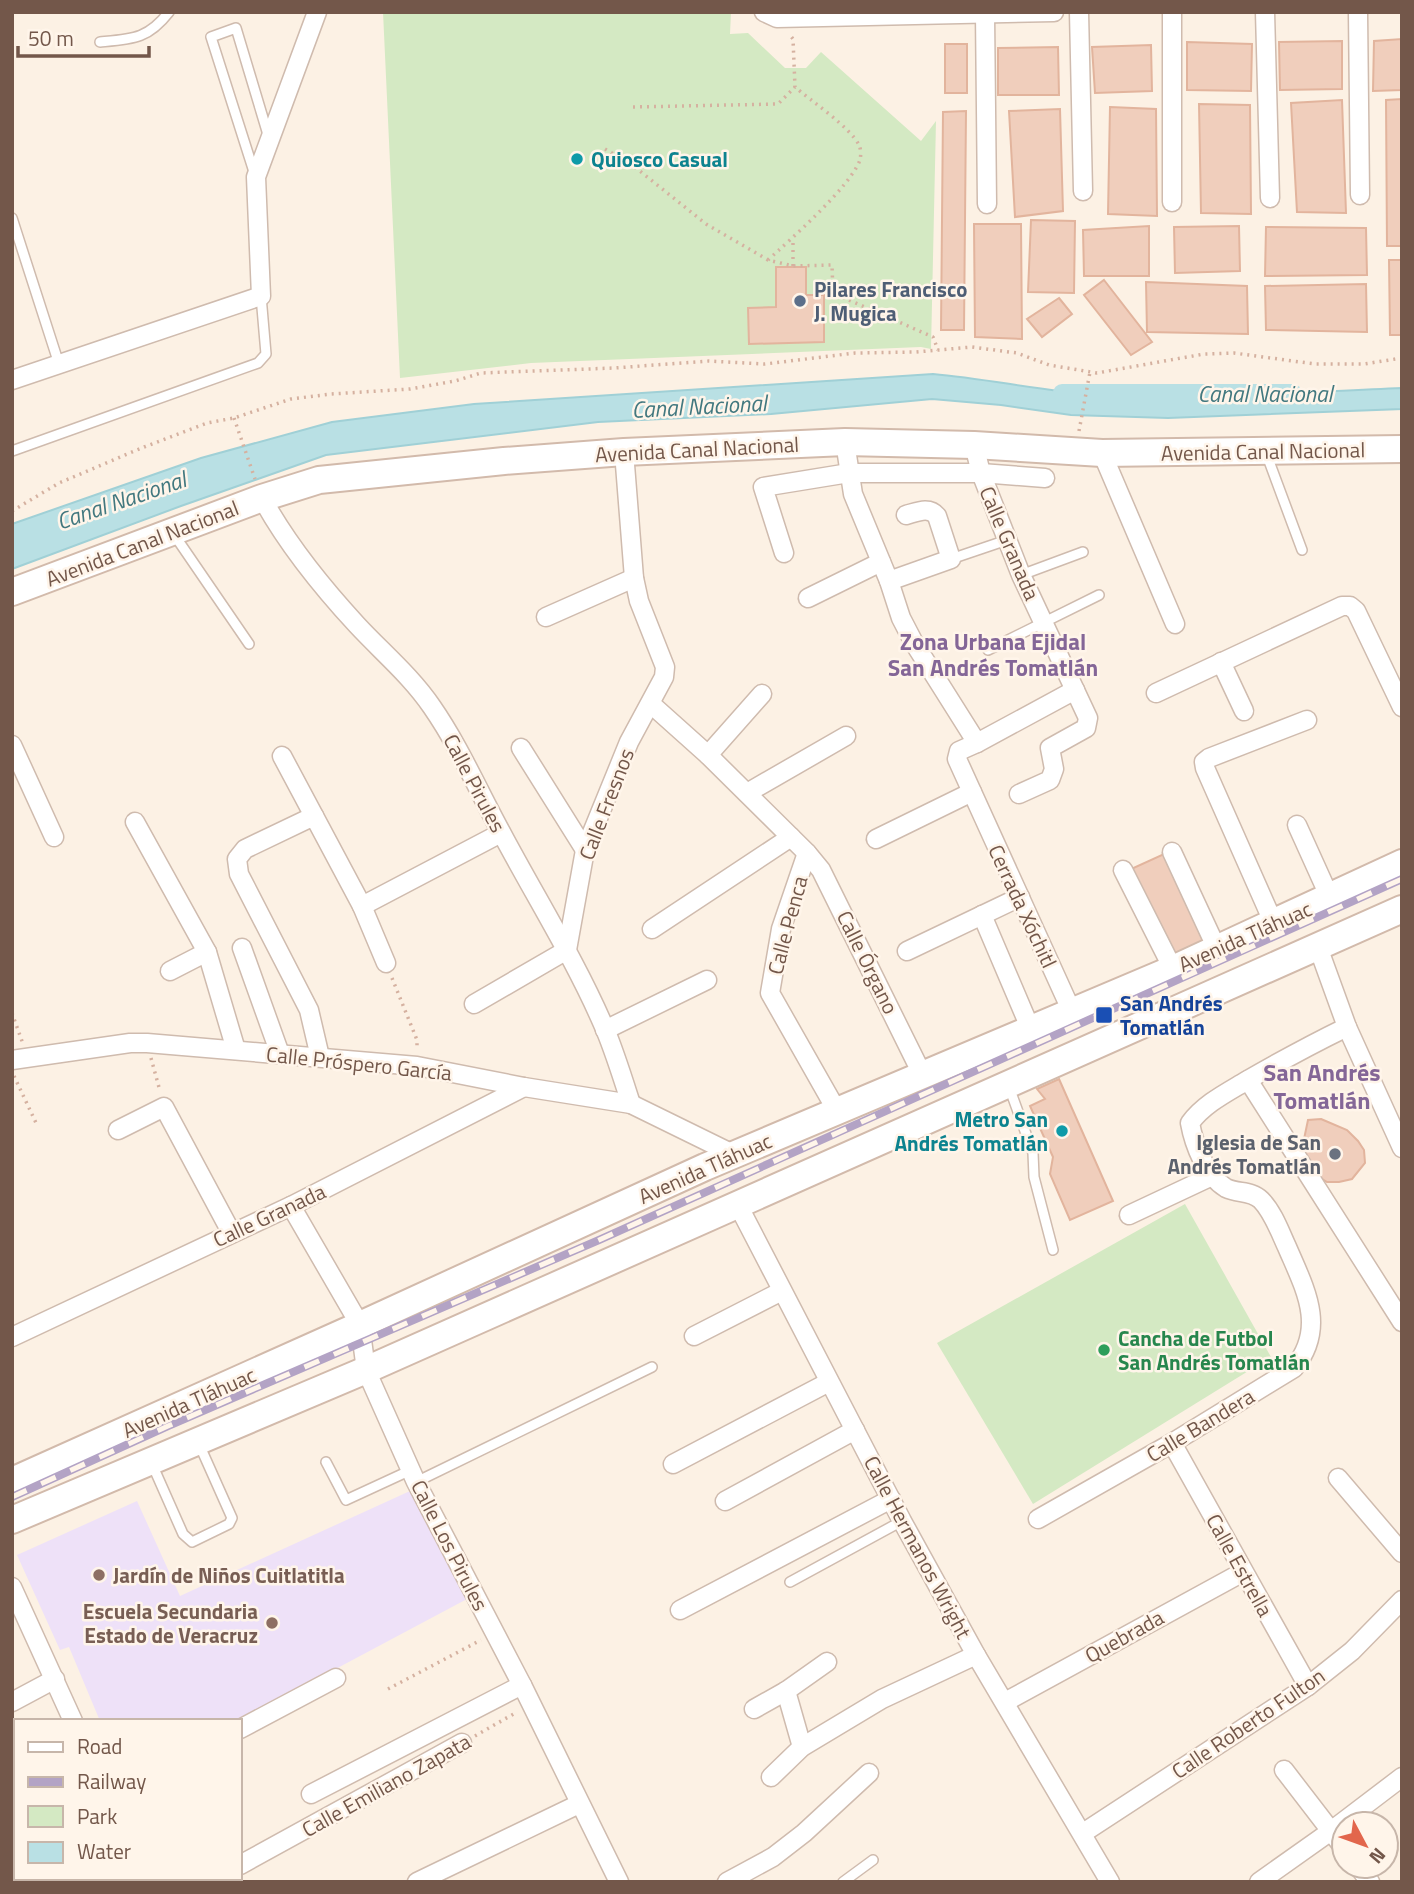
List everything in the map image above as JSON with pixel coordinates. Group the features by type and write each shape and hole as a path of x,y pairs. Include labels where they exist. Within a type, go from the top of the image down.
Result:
{"main road":[{"name":"Avenida Canal Nacional","path":"12,592 172,532 259,491 319,480 624,452 845,442 974,445 1102,453 1402,449"},
{"name":"Avenida Tláhuac","path":"12,1481 735,1155 1172,969 1402,863"},
{"name":"Avenida Tláhuac","path":"12,1520 366,1370 1402,909"},
{"path":"874,1095 893,1136"}],"street":[{"path":"771,15 1054,12"},
{"path":"1079,12 1083,191"},
{"path":"1172,12 1172,202"},
{"path":"1265,12 1270,198"},
{"path":"1359,12 1360,195"},
{"path":"12,380 261,296 256,177 317,13"},
{"path":"985,14 987,204"},
{"path":"845,442 853,494 889,581 901,618 978,743 1075,690 1088,724 1086,728 1050,748 1054,769 1050,780 1019,794"},
{"name":"Calle Granada","path":"974,445 981,473 1021,575 1075,690"},
{"name":"Calle Fresnos","path":"566,950 584,850 629,742 664,677 665,667 639,601 634,578 624,452"},
{"path":"1102,453 1175,624"},
{"path":"783,553 763,487 849,472 981,473 1045,478"},
{"name":"Calle Pirules","path":"259,491 277,526 306,564 356,625 401,669 431,705 566,950 605,1030 631,1104"},
{"path":"889,581 951,559 934,512 929,510 906,514"},
{"path":"807,598 881,562"},
{"path":"546,617 634,578"},
{"path":"1156,693 1342,606 1350,606 1356,611 1402,707"},
{"path":"1221,662 1244,712"},
{"path":"708,755 762,694"},
{"name":"Calle Penca","path":"651,704 708,755 807,853 781,929 770,993 837,1111"},
{"path":"1274,923 1205,768 1205,762 1209,758 1307,719"},
{"path":"747,793 846,736"},
{"name":"Cerrada Xóchitl","path":"978,743 957,755 957,759 1072,1012"},
{"path":"12,745 54,837"},
{"path":"521,748 584,850"},
{"path":"282,756 362,906 386,963"},
{"path":"876,839 974,796"},
{"path":"314,816 245,849 237,859 239,874 309,1010 320,1057"},
{"path":"135,822 207,952 236,1050"},
{"path":"1297,825 1330,898"},
{"path":"362,906 501,833"},
{"path":"652,929 791,837"},
{"path":"1172,852 1217,949"},
{"name":"Calle Órgano","path":"807,853 821,870 840,905 922,1074"},
{"path":"1123,870 1172,969"},
{"path":"907,951 1020,897"},
{"path":"982,915 1031,1030"},
{"path":"1318,947 1347,1027 1402,1149"},
{"path":"242,948 280,1054"},
{"path":"474,1004 566,950"},
{"path":"170,971 207,952"},
{"path":"605,1030 707,980"},
{"path":"1129,1215 1212,1176 1193,1138 1190,1123 1198,1112 1291,1054 1347,1027"},
{"name":"Calle Próspero García","path":"20,1059 130,1043 147,1043 417,1066 631,1104 735,1155"},
{"path":"1248,1080 1402,1321"},
{"name":"Calle Granada","path":"14,1330 102,1296 231,1232 291,1206 524,1087"},
{"path":"118,1130 164,1107 231,1232"},
{"name":"Calle Bandera","path":"1038,1519 1172,1443 1294,1368 1306,1353 1311,1334 1309,1297 1268,1210 1252,1193 1227,1189 1212,1176"},
{"name":"Calle Hermanos Wright","path":"738,1205 902,1521 976,1655 1110,1882"},
{"name":"Calle Los Pirules","path":"291,1206 360,1325 366,1370 413,1476 523,1685 619,1882"},
{"path":"694,1336 782,1291"},
{"path":"673,1464 829,1382"},
{"path":"725,1500 855,1430"},
{"name":"Calle Estrella","path":"1172,1443 1308,1686"},
{"path":"1338,1478 1402,1553"},
{"path":"680,1610 891,1499"},
{"name":"Quebrada","path":"1005,1702 1243,1572"},
{"path":"12,1587 72,1719"},
{"name":"Calle Roberto Fulton","path":"1083,1833 1308,1686 1352,1651 1402,1600"},
{"path":"771,1777 802,1747 882,1699 976,1655"},
{"path":"754,1709 786,1691 827,1662"},
{"path":"242,1729 336,1678"},
{"path":"12,1702 55,1679"},
{"path":"311,1794 523,1685"},
{"path":"786,1691 802,1747"},
{"name":"Calle Emiliano Zapata","path":"242,1864 462,1743"},
{"path":"1284,1770 1330,1830"},
{"path":"727,1882 784,1849 869,1773"},
{"path":"1359,1810 1402,1777"},
{"path":"417,1882 579,1804"},
{"path":"1259,1882 1330,1832"}],"lane":[{"path":"100,42 135,39 153,31 169,12"},
{"path":"256,177 211,37 236,28 270,139"},
{"path":"12,218 59,364"},
{"path":"12,451 258,363 266,354 261,296"},
{"path":"1266,452 1302,550"},
{"path":"172,532 249,644"},
{"path":"951,559 1007,540"},
{"path":"1021,575 1083,552"},
{"path":"988,650 1099,595"},
{"path":"1007,1084 1032,1153 1034,1178 1053,1250"},
{"path":"326,1462 346,1500 413,1476 652,1367"},
{"path":"151,1462 183,1534 192,1542 229,1524 232,1518 198,1442"},
{"path":"790,1582 902,1521"},
{"path":"843,1882 873,1860"}],"path":[{"path":"633,107 778,104 795,87 793,38 771,15"},
{"path":"768,260 834,195 861,158 860,145 850,133 795,87"},
{"path":"605,149 631,164 706,224 768,260 793,266 832,265 833,293 933,337 938,350"},
{"path":"793,237 793,266"},
{"path":"12,511 59,483 207,423 234,418 291,399 410,389 481,373 709,361 765,364 855,353 972,347 1017,353 1049,365 1097,373 1204,354 1234,354 1315,364 1364,365 1402,358"},
{"path":"1079,436 1090,372"},
{"path":"234,418 259,491"},
{"path":"386,963 417,1040 417,1066"},
{"path":"12,1013 20,1059"},
{"path":"147,1043 164,1107"},
{"path":"12,1072 37,1125"},
{"path":"388,1689 495,1632"},
{"name":"Calle Emiliano Zapata","path":"462,1743 531,1705"}],"shaded area":[{"name":"Escuela Secundaria Estado de Veracruz","path":"410,1491 467,1599 242,1719 99,1719 69,1647 60,1650 17,1555 137,1501 180,1596"}],"green space":[{"path":"383,12 731,12 730,34 748,33 785,68 806,68 821,52 921,141 936,121 931,349 921,347 531,363 400,378"},
{"name":"Cancha de Futbol San Andrés Tomatlán","path":"1185,1204 1271,1357 1033,1504 937,1343"}],"water":[{"name":"Canal Nacional","path":"933,374 1103,395 1177,397 1402,388 1402,409 1168,418 1071,415 932,399 771,414 598,422 326,455 12,569 12,524 201,458 332,422 474,404"}],"building":[{"path":"1402,39 1402,90 1373,91 1374,41"},
{"path":"1342,41 1342,89 1280,90 1279,42"},
{"path":"1187,42 1252,44 1251,91 1187,90"},
{"path":"945,44 967,44 967,93 945,93"},
{"path":"1151,45 1152,91 1095,93 1092,47"},
{"path":"1058,47 1059,95 998,95 998,48"},
{"path":"1402,99 1402,246 1387,246 1386,100"},
{"path":"1342,100 1346,213 1297,212 1291,103"},
{"path":"1199,104 1250,105 1251,214 1201,213"},
{"path":"1110,107 1156,109 1157,216 1108,214"},
{"path":"1060,109 1063,211 1015,217 1009,111"},
{"path":"966,111 964,330 941,330 943,112"},
{"path":"1031,220 1075,221 1074,293 1028,292"},
{"path":"974,224 1021,224 1022,339 975,337"},
{"path":"1149,226 1149,276 1084,276 1083,230"},
{"path":"1239,226 1240,271 1175,273 1174,227"},
{"path":"1266,227 1366,228 1367,275 1265,276"},
{"path":"1389,260 1402,260 1402,335 1390,335"},
{"name":"Pilares Francisco J. Mugica","path":"776,267 806,267 806,295 824,295 824,342 749,344 748,308 776,307"},
{"path":"1104,280 1152,342 1131,355 1084,295"},
{"path":"1146,282 1247,286 1248,334 1147,332"},
{"path":"1366,284 1367,332 1266,330 1265,286"},
{"path":"1059,298 1072,314 1042,337 1027,319"},
{"path":"1164,854 1208,951 1173,967 1129,870"},
{"name":"Metro San Andrés Tomatlán","path":"1059,1079 1113,1201 1070,1220 1050,1174 1053,1157 1030,1106 1045,1099 1037,1089"},
{"name":"Iglesia de San Andrés Tomatlán","path":"1321,1119 1347,1130 1364,1150 1365,1163 1352,1179 1327,1182 1319,1177 1306,1157 1304,1139 1308,1120"}],"waterway":[{"name":"Canal Nacional","path":"1062,393 1293,393"}],"railway":[{"path":"12,1497 168,1426 599,1240 1402,879"}],"place":[{"name":"Quiosco Casual","path":"577,159"},
{"name":"Pilares Francisco J. Mugica","path":"800,301"},
{"name":"San Andrés Tomatlán","path":"1104,1015"},
{"name":"Metro San Andrés Tomatlán","path":"1062,1131"},
{"name":"Iglesia de San Andrés Tomatlán","path":"1335,1154"},
{"name":"Cancha de Futbol San Andrés Tomatlán","path":"1104,1350"},
{"name":"Jardín de Niños Cuitlatitla","path":"99,1575"},
{"name":"Escuela Secundaria Estado de Veracruz","path":"272,1623"}],"district":[{"name":"Zona Urbana Ejidal San Andrés Tomatlán","path":"993,654"},
{"name":"San Andrés Tomatlán","path":"1322,1086"}]}
